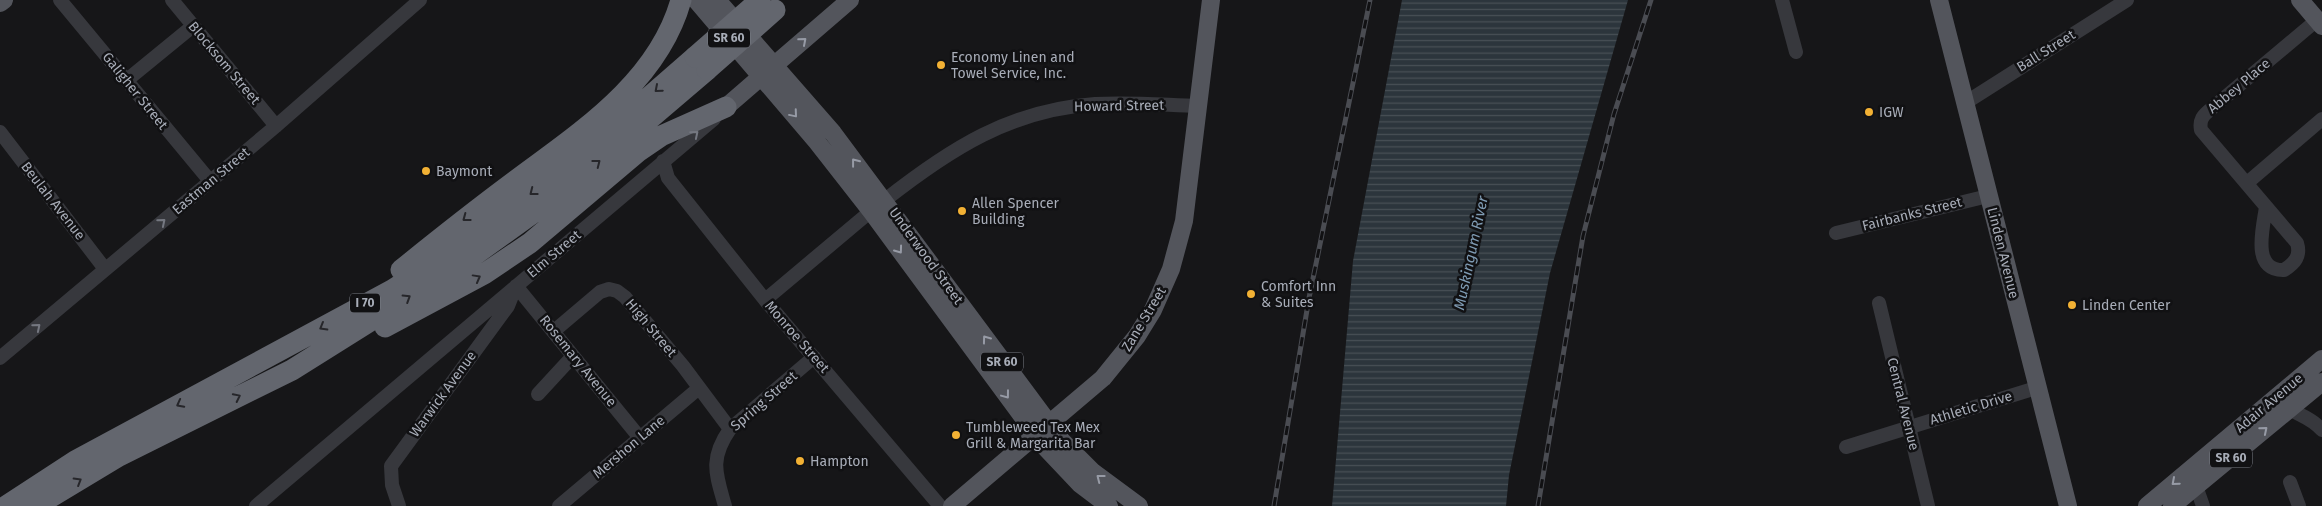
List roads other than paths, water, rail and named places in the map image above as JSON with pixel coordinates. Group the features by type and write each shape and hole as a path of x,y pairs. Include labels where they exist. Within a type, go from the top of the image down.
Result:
{"highway":[{"path":"353,309 455,226 596,120 624,94 650,61 668,30 681,0"},
{"name":"I 70","path":"6,506 75,461 274,355 353,309 392,290 451,252 516,206 701,64 774,3"},
{"name":"I 70","path":"36,506 119,456 292,370 477,253 612,151 701,64"},
{"path":"292,370 370,335 484,274 530,243 639,151 661,136 726,106"}],"main road":[{"path":"0,3 4,0"},
{"name":"Underwood Street","path":"696,0 769,71"},
{"name":"Underwood Street","path":"717,0 769,71 878,205 1042,429 1061,466 1109,506"},
{"name":"Elm Street","path":"726,106 850,0"},
{"name":"Zane Street","path":"952,506 1094,387 1124,354 1141,331 1163,290 1172,269 1184,221 1211,0"},
{"name":"Linden Avenue","path":"1938,0 2068,506"},
{"path":"2300,0 2320,23"},
{"name":"Adair Avenue","path":"2147,506 2322,360"},
{"name":"Adair Avenue","path":"2172,506 2316,387"},
{"name":"Underwood Street","path":"1042,429 1093,472 1139,506"}],"street":[{"name":"Galigher Street","path":"60,0 210,181"},
{"name":"Blocksom Street","path":"172,0 276,126"},
{"name":"Eastman Street","path":"0,358 276,126 420,0"},
{"path":"1782,0 1796,52"},
{"name":"Ball Street","path":"1965,102 2127,0"},
{"name":"Abbey Place","path":"2266,207 2201,130 2202,116 2320,23"},
{"path":"126,80 193,26"},
{"name":"Howard Street","path":"764,300 878,205 949,152 999,127 1070,107 1096,104 1198,106"},
{"name":"Elm Street","path":"256,506 726,106"},
{"path":"2247,183 2322,119"},
{"name":"Beulah Avenue","path":"0,132 105,270"},
{"name":"Monroe Street","path":"663,161 668,178 764,300 940,506"},
{"name":"Fairbanks Street","path":"1836,233 1988,196"},
{"name":"Rosemary Avenue","path":"516,286 640,438"},
{"name":"Warwick Avenue","path":"399,506 392,485 391,466 508,306 516,286"},
{"name":"High Street","path":"554,331 600,292 609,289 617,291 631,304 700,388 730,429"},
{"name":"Central Avenue","path":"1879,303 1928,506"},
{"path":"538,394 573,356"},
{"name":"Spring Street","path":"725,506 715,471 716,455 730,429 814,357"},
{"path":"2316,387 2318,425"},
{"name":"Mershon Lane","path":"559,506 700,388"},
{"name":"Athletic Drive","path":"1846,447 2038,388"},
{"path":"2277,396 2289,410 2318,425"},
{"path":"2290,482 2299,506"},
{"path":"2196,486 2203,506"}],"water":[{"name":"Muskingum River","path":"1402,0 1628,0 1550,273 1509,475 1506,506 1332,506 1353,261"}],"railway":[{"path":"1274,506 1309,298 1370,0"},
{"path":"1538,506 1583,236 1614,114 1651,0"}],"place":[{"name":"Economy Linen and Towel Service, Inc.","path":"941,65"},
{"name":"IGW","path":"1869,112"},
{"name":"Baymont","path":"426,171"},
{"name":"Allen Spencer Building","path":"962,211"},
{"name":"Comfort Inn & Suites","path":"1251,294"},
{"name":"Linden Center","path":"2072,305"},
{"name":"Tumbleweed Tex Mex Grill & Margarita Bar","path":"956,435"},
{"name":"Hampton","path":"800,461"}]}
